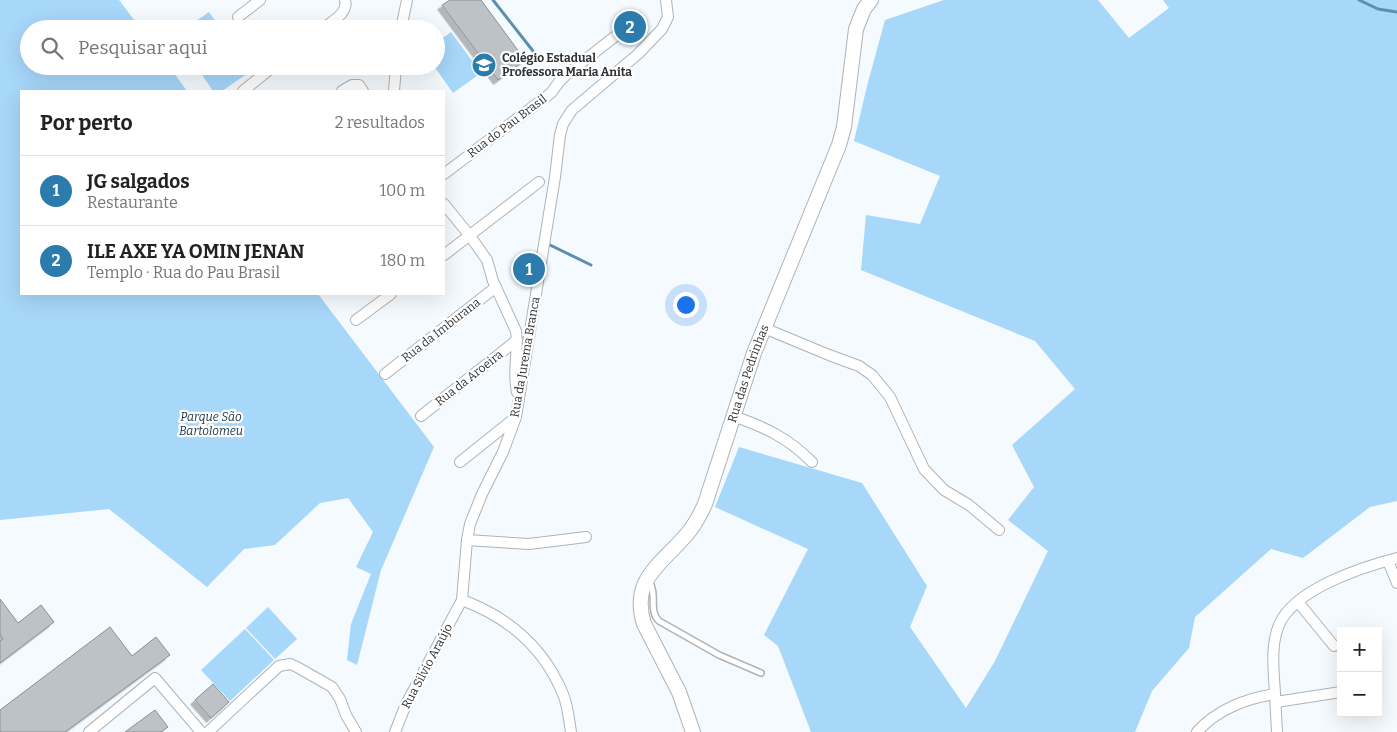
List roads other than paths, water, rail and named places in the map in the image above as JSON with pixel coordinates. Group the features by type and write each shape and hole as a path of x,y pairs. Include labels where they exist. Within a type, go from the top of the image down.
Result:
{"main road":[{"name":"Rua das Pedrinhas","path":"693,732 679,692 644,624 640,598 653,570 687,535 698,520 711,489 733,416 764,328 840,145 844,127 856,29 864,8 871,0"}],"street":[{"path":"238,17 260,0"},
{"path":"333,20 345,10 345,0"},
{"path":"403,20 407,0"},
{"name":"Rua da Jurema Branca","path":"462,600 467,540 475,511 504,452 516,417 563,124 572,110 638,54 662,29 668,17 666,0"},
{"name":"Rua do Pau Brasil","path":"445,173 551,93 567,74 636,20"},
{"path":"244,90 263,75"},
{"path":"394,90 395,75"},
{"path":"344,90 356,84 362,90"},
{"path":"445,254 539,182"},
{"path":"445,205 487,260 496,287 516,331 518,340 515,383 519,400"},
{"name":"Rua da Imburana","path":"385,374 496,287"},
{"path":"356,320 390,295"},
{"path":"764,328 859,366 872,375 890,397 924,469 944,490 970,505 999,530"},
{"name":"Rua da Aroeira","path":"421,416 518,340"},
{"path":"733,416 760,425 776,433 790,442 812,462"},
{"path":"460,462 516,417"},
{"path":"467,540 530,544 586,537"},
{"path":"1277,732 1274,643 1279,625 1289,611 1298,602 1339,577 1392,559 1397,582"},
{"path":"462,600 481,607 512,626 535,647 550,667 564,696 571,732"},
{"name":"Rua Silvio Araújo","path":"395,732 406,704 462,600"},
{"path":"1298,602 1334,646"},
{"path":"208,732 279,666 290,664 332,687 356,732"},
{"path":"89,732 155,678 201,732"},
{"path":"1197,732 1211,719 1241,702 1337,692"}],"lane":[{"path":"648,578 653,587 653,609 659,621 719,656 761,673"}],"waterway":[{"path":"493,0 533,51"},
{"path":"1359,0 1378,9 1397,12"},
{"path":"548,244 591,265"}],"place":[{"name":"ILE AXE YA OMIN JENAN","path":"630,27"},
{"name":"Colégio Estadual Professora Maria Anita","path":"484,65"},
{"name":"JG salgados","path":"529,269"}],"park label":[{"name":"Parque São Bartolomeu","path":"211,424"}]}
